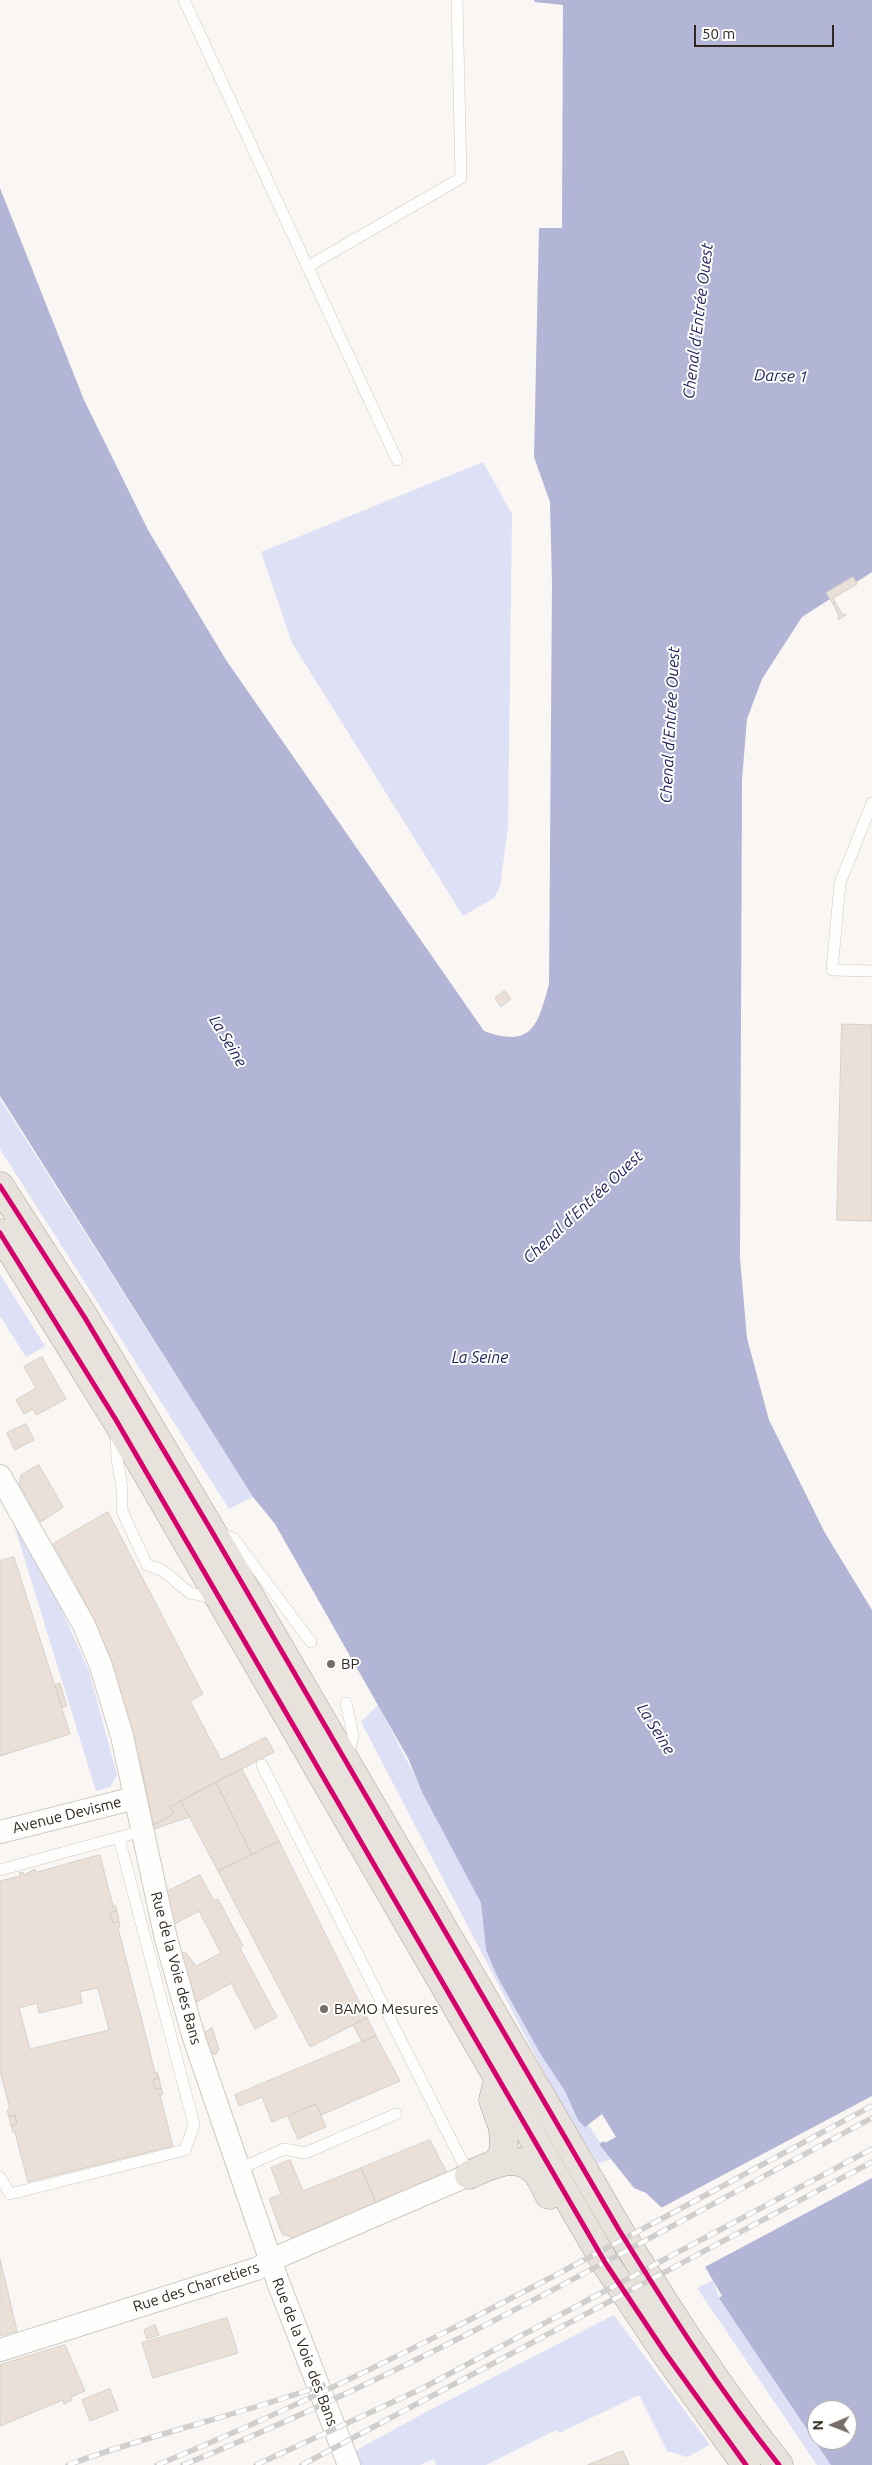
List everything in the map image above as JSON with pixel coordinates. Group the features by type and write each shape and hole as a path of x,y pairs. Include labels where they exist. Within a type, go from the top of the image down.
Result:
{"main road":[{"path":"0,1186 85,1318 211,1530 586,2176 675,2321 723,2391 779,2465"},
{"path":"0,1234 116,1420 606,2264 666,2354 746,2465"},
{"path":"498,2076 493,2100 504,2128 504,2150 498,2162"},
{"path":"469,2174 498,2162 523,2162 536,2171 580,2247 606,2264"}],"street":[{"name":"Rue de la Voie des Bans","path":"0,1476 84,1625 101,1666 122,1736 166,1939 194,2038 270,2261 349,2465"},
{"name":"Avenue Devisme","path":"0,1832 135,1798"},
{"name":"Rue des Charretiers","path":"0,2350 256,2269 270,2261 469,2174"}],"lane":[{"path":"184,0 397,460"},
{"path":"307,267 461,178 457,0"},
{"path":"872,803 840,884 832,970 872,971"},
{"path":"116,1420 117,1458 122,1488 122,1511 147,1565 162,1570 190,1593 220,1599"},
{"path":"211,1530 234,1539 311,1642"},
{"path":"346,1703 353,1735 346,1762"},
{"path":"262,1765 469,2174"},
{"path":"0,1870 142,1831"},
{"path":"0,2177 10,2194 185,2150 194,2125 118,1838"},
{"path":"239,2169 284,2149 305,2153 396,2114"}],"shaded area":[{"path":"483,462 512,514 508,827 500,887 494,898 463,916 292,643 261,552"},
{"path":"0,1099 253,1497 229,1509 0,1149"},
{"path":"0,1274 45,1346 26,1357 0,1316"},
{"path":"14,1525 44,1571 89,1671 117,1775 110,1787 96,1791"},
{"path":"378,1705 481,1903 486,1950 497,1976 534,2042 611,2159 598,2164 554,2091 361,1722"},
{"path":"713,2280 719,2298 807,2428 807,2450 822,2450 832,2465 817,2465 697,2288"},
{"path":"614,2315 710,2445 687,2457 667,2451 639,2395 559,2433 556,2430 486,2465 436,2465 434,2459 420,2465 359,2465 353,2452"}],"water":[{"name":"La Seine","path":"534,0 872,0 872,572 802,617 762,679 747,719 742,780 740,1258 747,1338 769,1420 825,1533 872,1610 872,2465 831,2465 821,2450 857,2450 857,2400 807,2400 807,2429 719,2298 722,2296 678,2220 676,2221 646,2193 634,2188 599,2144 616,2137 602,2114 585,2127 578,2120 565,2091 540,2053 497,1976 486,1950 481,1903 422,1792 408,1758 275,1524 253,1497 0,1096 0,188 84,400 148,530 226,660 484,1031 500,1036 513,1037 523,1035 537,1021 549,984 552,583 550,502 534,457 539,228 562,228 563,5 535,2"}],"pier":[{"path":"872,2096 872,2178 703,2268 677,2223 674,2223 659,2209"}],"building":[{"path":"853,577 857,584 833,598 835,602 833,604 826,593"},
{"path":"835,602 842,614 846,615 838,620 839,616 833,604"},
{"path":"505,991 511,999 501,1007 495,998"},
{"path":"842,1024 872,1025 872,1221 837,1220"},
{"path":"42,1357 66,1399 36,1415 33,1409 24,1414 16,1400 36,1388 24,1367"},
{"path":"26,1424 34,1440 15,1450 7,1433"},
{"path":"39,1465 63,1507 41,1522 19,1484 21,1475"},
{"path":"108,1512 203,1694 190,1701 221,1760 266,1737 274,1752 170,1807 174,1814 153,1825 143,1774 108,1652 75,1582 53,1544"},
{"path":"14,1557 70,1734 0,1756 0,1561"},
{"path":"60,1683 67,1706 62,1708 55,1685"},
{"path":"242,1769 279,1841 252,1855 216,1782"},
{"path":"216,1782 252,1855 218,1871 181,1801"},
{"path":"181,1801 189,1817 154,1829 153,1825 174,1814 170,1807"},
{"path":"279,1841 367,2018 310,2047 218,1871"},
{"path":"100,1855 113,1906 115,1905 117,1911 110,1913 113,1923 119,1921 120,1927 118,1928 155,2073 157,2072 159,2078 153,2080 155,2089 161,2088 163,2094 160,2095 173,2146 28,2182 15,2132 13,2132 11,2126 17,2124 15,2115 9,2117 7,2110 10,2109 0,2071 0,1881 20,1876 19,1873 23,1872 24,1875 35,1869 36,1872","holes":["98,1988 109,2030 30,2049 19,2008 37,2003 39,2013 82,2003 80,1992"]},
{"path":"200,1875 214,1901 218,1899 243,1946 240,1948 277,2017 255,2029 231,1983 195,2003 181,1953 185,1952 196,1966 221,1953 199,1911 174,1924 166,1892"},
{"path":"117,1911 119,1921 113,1923 110,1913"},
{"path":"367,2018 376,2036 362,2042 353,2025"},
{"path":"212,2028 219,2049 215,2055 209,2050 203,2031 206,2032"},
{"path":"376,2036 400,2081 321,2115 316,2104 272,2122 262,2097 239,2106 235,2095"},
{"path":"159,2078 161,2088 155,2089 153,2080"},
{"path":"316,2104 326,2127 298,2139 288,2116"},
{"path":"15,2115 17,2124 11,2126 9,2117"},
{"path":"430,2140 448,2175 377,2205 361,2168"},
{"path":"290,2160 303,2191 361,2168 377,2205 296,2239 282,2234 269,2199 281,2194 271,2168"},
{"path":"0,2259 17,2331 0,2336"},
{"path":"227,2318 238,2353 153,2378 142,2343"},
{"path":"155,2325 159,2335 147,2339 144,2330"},
{"path":"65,2345 85,2391 71,2397 72,2400 64,2404 63,2400 0,2426 0,2365"},
{"path":"110,2389 118,2410 90,2421 82,2400"},
{"path":"623,2451 629,2465 588,2465"}],"railway":[{"path":"157,2465 249,2426 430,2340 607,2248 872,2106"},
{"path":"183,2465 272,2427 446,2345 617,2256 872,2118"},
{"path":"256,2465 419,2390 872,2149"},
{"path":"302,2465 872,2162"},
{"path":"68,2465 323,2385"}],"cycle path":[{"path":"0,1186 85,1318 211,1530 619,2230 696,2350 736,2408 779,2465"},
{"path":"0,1233 116,1420 606,2264 666,2354 746,2465"}],"place":[{"name":"BP","path":"331,1664"},
{"name":"BAMO Mesures","path":"324,2009"}],"water label":[{"name":"Chenal d'Entrée Ouest","path":"698,321"},
{"name":"Darse 1","path":"781,376"},
{"name":"Chenal d'Entrée Ouest","path":"670,725"},
{"name":"Chenal d'Entrée Ouest","path":"583,1207"}]}
